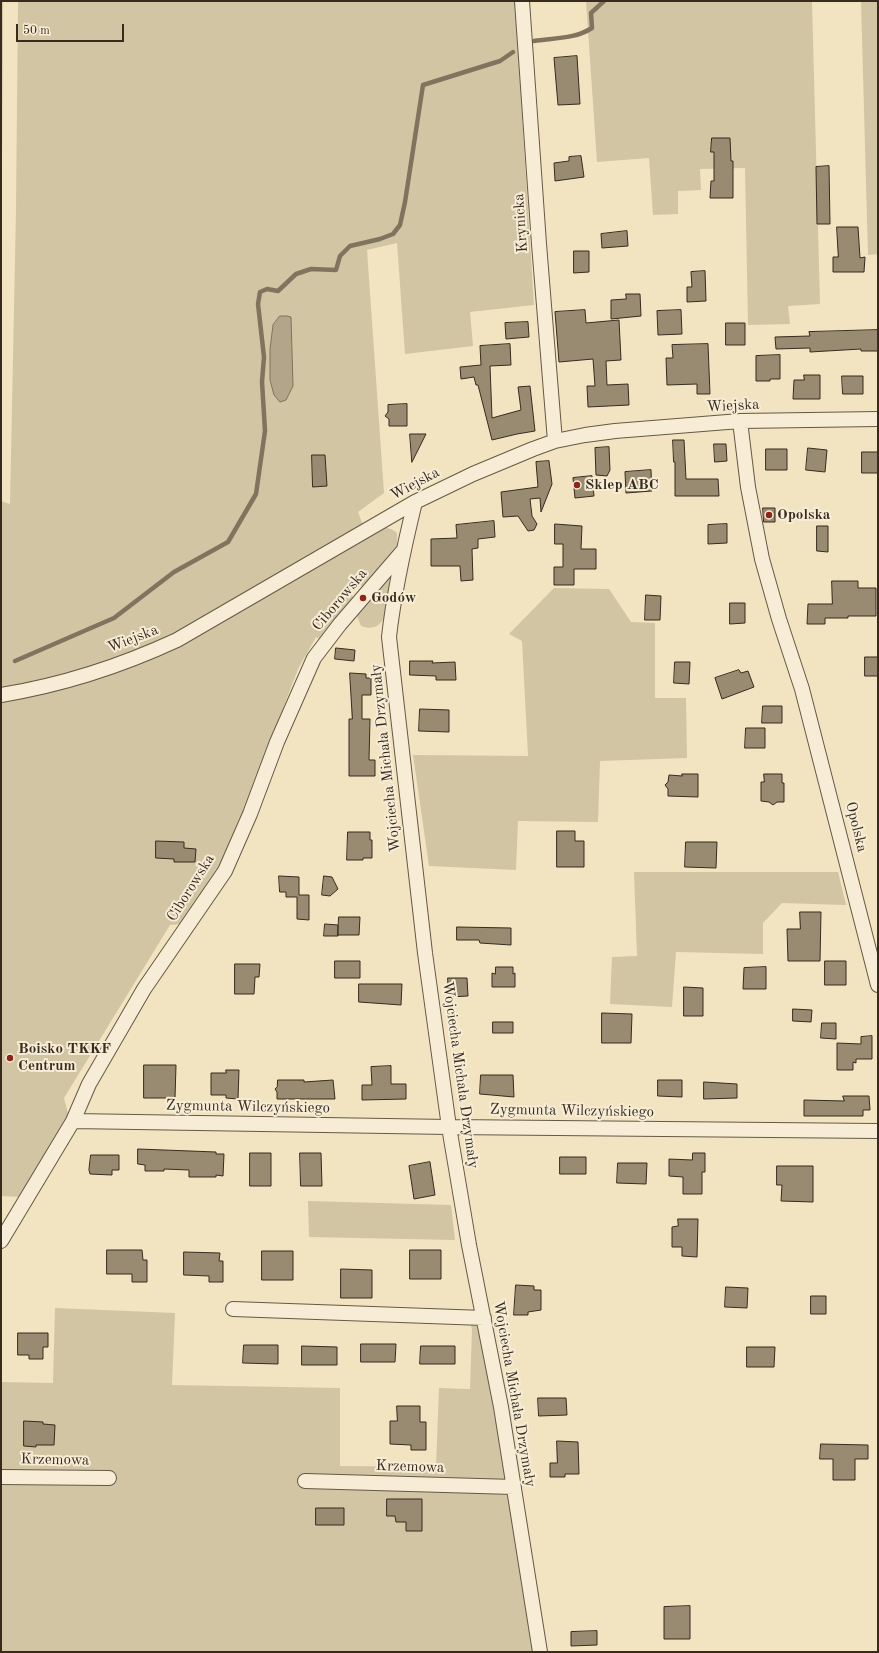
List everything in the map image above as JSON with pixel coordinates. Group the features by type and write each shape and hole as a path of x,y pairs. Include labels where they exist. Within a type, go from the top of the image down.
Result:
{"street":[{"name":"Krynicka","path":"522,1 555,442"},
{"name":"Wiejska","path":"1,695 28,691 67,681 148,653 177,640 415,502 533,449 555,442 584,435 615,431 740,422 878,419"},
{"name":"Opolska","path":"740,422 748,487 762,559 802,689 878,985"},
{"name":"Wojciecha Michała Drzymały","path":"415,502 402,552 392,608 389,637 425,953 449,1127 469,1245 501,1406 540,1652"},
{"name":"Ciborowska","path":"1,1241 73,1121 89,1084 144,989 225,871 250,814 277,742 314,658 340,624 402,552"},
{"name":"Zygmunta Wilczyńskiego","path":"73,1121 449,1127 878,1131"},
{"path":"232,1309 484,1318"},
{"name":"Krzemowa","path":"1,1477 109,1478"},
{"name":"Krzemowa","path":"305,1481 514,1487"}],"shaded area":[{"path":"1,1 3,1 3,38 1,289"},
{"path":"18,1 515,1 534,305 470,312 473,346 405,354 397,243 367,250 384,493 358,512 367,536 382,528 389,528 397,533 397,545 363,587 358,583 350,594 354,598 319,639 316,637 298,669 236,832 221,864 183,924 170,925 64,1098 69,1117 21,1197 1,1196 1,501 10,504 16,210"},
{"path":"586,1 812,1 820,304 788,306 790,324 748,325 745,168 700,169 701,190 678,191 678,214 653,215 649,158 597,162"},
{"path":"861,1 878,1 878,254 868,255"},
{"path":"280,316 291,317 293,386 286,400 280,402 274,395 270,380 270,349 273,325"},
{"path":"390,575 388,602 383,620 378,625 371,628 361,626 357,616"},
{"path":"554,588 609,589 631,622 655,623 655,698 686,698 687,758 600,761 598,822 518,821 516,870 429,866 413,755 528,756 522,641 509,634"},
{"path":"634,872 838,872 846,905 782,903 763,923 763,954 676,952 672,1007 610,1004 612,957 637,956"},
{"path":"308,1201 451,1205 455,1240 309,1237"},
{"path":"55,1308 175,1313 172,1385 340,1388 340,1466 436,1467 439,1388 470,1389 472,1329 470,1322 475,1322 480,1329 484,1342 535,1652 1,1652 1,1382 53,1383"}],"building":[{"path":"577,56 580,104 558,105 554,58"},
{"path":"712,138 730,138 731,161 733,161 733,198 710,198 711,181 714,181 714,152 711,152"},
{"path":"581,156 584,177 555,181 554,163 569,161 569,157"},
{"path":"829,166 830,224 817,224 816,167"},
{"path":"837,227 858,227 860,258 865,257 864,272 833,272 833,257 838,257"},
{"path":"627,231 628,246 602,248 601,234"},
{"path":"574,251 589,251 589,272 574,273"},
{"path":"705,271 706,301 687,302 687,287 692,287 691,272"},
{"path":"626,294 640,294 641,316 611,319 611,300 626,299"},
{"path":"585,310 586,323 619,320 621,360 606,361 607,385 628,384 629,405 588,407 587,386 595,386 593,359 559,362 555,312"},
{"path":"681,310 682,334 658,335 657,311"},
{"path":"528,322 529,337 506,339 505,323"},
{"path":"726,323 745,323 745,345 726,345"},
{"path":"878,330 878,351 861,351 861,349 810,352 810,348 776,349 775,337 810,336 809,332"},
{"path":"510,344 511,365 490,366 492,418 521,410 518,387 530,386 535,431 492,440 478,385 476,385 474,377 461,379 460,367 481,365 480,346"},
{"path":"708,344 710,394 697,394 697,384 667,385 666,358 673,358 672,345"},
{"path":"780,355 780,379 756,381 756,356"},
{"path":"804,375 820,375 820,399 793,399 794,380 804,380"},
{"path":"842,376 863,376 863,394 843,394"},
{"path":"407,404 407,426 389,426 389,419 385,416 388,412 388,405"},
{"path":"410,434 426,434 412,462"},
{"path":"673,440 684,440 686,479 718,479 719,496 675,496 675,462"},
{"path":"714,444 726,444 727,461 715,462"},
{"path":"609,447 610,470 607,476 596,475 595,448"},
{"path":"808,448 827,450 825,472 806,470"},
{"path":"766,449 787,449 787,470 766,470"},
{"path":"862,452 878,452 878,473 862,473"},
{"path":"312,455 325,455 327,486 313,487"},
{"path":"549,461 552,484 541,512 540,498 530,499 532,516 537,524 534,530 528,531 518,516 503,517 501,492 538,487 536,462"},
{"path":"651,470 652,491 626,493 625,472"},
{"path":"592,476 594,496 575,498 573,478"},
{"name":"Opolska","path":"763,508 775,508 775,522 764,522"},
{"path":"494,521 495,537 478,539 478,548 472,549 473,580 461,581 460,566 431,566 431,539 457,538 456,525"},
{"path":"555,524 582,526 581,549 596,549 596,569 574,569 574,585 554,585 554,567 563,567 563,544 555,544"},
{"path":"727,524 727,543 708,544 708,525"},
{"path":"817,526 828,526 828,552 817,551"},
{"path":"832,581 858,581 858,588 876,588 876,616 825,618 825,624 807,624 808,604 832,604"},
{"path":"646,595 661,596 660,620 645,620"},
{"path":"730,603 745,603 745,623 730,624"},
{"path":"336,648 355,650 354,661 335,659"},
{"path":"865,657 878,657 878,676 865,676"},
{"path":"410,661 433,661 432,663 455,662 456,680 436,680 436,676 410,675"},
{"path":"675,662 690,662 689,684 674,683"},
{"path":"739,670 741,673 748,671 754,687 722,699 715,678"},
{"path":"350,673 366,674 366,678 371,678 371,695 362,695 362,719 370,719 369,760 375,760 375,776 349,776 349,719 352,719"},
{"path":"763,706 782,706 782,723 762,723"},
{"path":"420,709 449,710 449,732 419,731"},
{"path":"746,728 765,728 765,748 745,748"},
{"path":"682,774 698,774 698,797 668,796 668,789 665,785 668,782 669,775 682,776"},
{"path":"764,774 782,774 782,783 784,783 784,802 777,802 773,805 769,802 761,801 761,782 764,782"},
{"path":"557,831 575,831 575,841 584,841 584,867 557,867"},
{"path":"348,832 370,832 370,840 372,840 372,858 363,858 363,860 347,860"},
{"path":"156,841 184,842 184,848 196,849 195,862 174,862 174,859 156,858"},
{"path":"686,842 717,842 716,868 685,867"},
{"path":"279,876 299,877 299,895 309,895 309,920 297,919 297,897 286,897 286,892 280,892"},
{"path":"324,876 332,877 338,889 330,896 322,895"},
{"path":"800,912 821,912 820,961 788,961 787,929 800,929"},
{"path":"339,917 360,917 359,935 338,935"},
{"path":"325,924 338,925 338,936 324,936"},
{"path":"457,927 511,928 511,945 480,943 479,940 457,940"},
{"path":"335,961 360,961 360,978 335,978"},
{"path":"825,961 846,961 846,985 825,985"},
{"path":"235,964 260,964 259,977 255,977 254,994 235,994"},
{"path":"496,967 513,967 513,974 515,973 515,987 492,987 492,973 495,974"},
{"path":"766,967 766,989 743,989 744,968"},
{"path":"448,978 467,978 468,996 449,997"},
{"path":"359,984 402,984 401,1005 359,1002"},
{"path":"684,987 703,988 703,1016 684,1016"},
{"path":"793,1009 812,1010 811,1022 793,1021"},
{"path":"602,1013 632,1014 631,1043 602,1043"},
{"path":"493,1022 513,1022 513,1033 493,1033"},
{"path":"822,1023 836,1023 836,1039 821,1038"},
{"path":"872,1036 872,1059 856,1059 856,1063 853,1062 853,1070 837,1070 837,1043 861,1044 861,1037"},
{"path":"144,1065 176,1065 175,1098 144,1098"},
{"path":"391,1066 391,1084 406,1084 406,1099 362,1100 362,1085 372,1085 371,1067"},
{"path":"226,1070 239,1070 238,1099 226,1098 226,1095 211,1095 211,1073 226,1073"},
{"path":"481,1075 513,1075 514,1097 480,1094"},
{"path":"278,1080 304,1080 304,1082 333,1080 335,1099 277,1099 277,1092 275,1089 277,1087"},
{"path":"658,1080 682,1080 682,1097 658,1096"},
{"path":"704,1082 737,1084 737,1098 704,1099"},
{"path":"843,1096 869,1096 870,1110 863,1110 863,1116 804,1116 804,1100 844,1101"},
{"path":"138,1149 216,1152 216,1154 224,1154 223,1176 216,1175 216,1177 189,1177 189,1170 164,1169 164,1171 145,1171 145,1165 138,1164"},
{"path":"250,1153 271,1153 271,1186 250,1186"},
{"path":"300,1153 321,1153 322,1186 301,1186"},
{"path":"693,1153 705,1153 705,1172 702,1172 702,1194 683,1194 683,1177 669,1176 669,1159 692,1160"},
{"path":"91,1155 119,1155 119,1170 112,1170 112,1175 90,1174 89,1170"},
{"path":"560,1157 586,1157 586,1174 560,1174"},
{"path":"430,1162 435,1195 414,1199 409,1166"},
{"path":"618,1163 647,1163 646,1184 617,1183"},
{"path":"777,1166 813,1166 813,1202 781,1201 782,1185 777,1185"},
{"path":"678,1219 698,1219 697,1257 682,1256 682,1247 672,1247 672,1227 678,1226"},
{"path":"107,1250 142,1250 143,1260 147,1260 147,1282 132,1282 132,1274 107,1274"},
{"path":"410,1250 441,1250 441,1279 410,1279"},
{"path":"262,1251 293,1251 293,1280 262,1280"},
{"path":"184,1252 220,1253 219,1261 223,1261 223,1282 209,1282 209,1276 184,1275"},
{"path":"341,1269 372,1270 372,1298 341,1298"},
{"path":"516,1285 534,1286 534,1290 541,1290 541,1310 528,1312 528,1315 514,1315"},
{"path":"726,1287 748,1288 747,1308 725,1307"},
{"path":"811,1296 826,1296 826,1314 811,1314"},
{"path":"18,1333 48,1333 48,1347 43,1347 43,1359 29,1359 29,1355 18,1355"},
{"path":"361,1344 396,1344 395,1362 361,1362"},
{"path":"244,1345 278,1345 278,1364 243,1363"},
{"path":"302,1346 337,1347 337,1365 302,1365"},
{"path":"421,1346 455,1346 455,1364 420,1364"},
{"path":"747,1347 775,1347 774,1367 747,1367"},
{"path":"538,1398 566,1398 567,1415 539,1416"},
{"path":"397,1406 420,1406 420,1422 426,1422 426,1450 411,1450 411,1445 390,1444 390,1421 397,1421"},
{"path":"24,1421 43,1422 43,1424 55,1425 54,1445 36,1445 36,1447 24,1446"},
{"path":"557,1441 578,1442 579,1474 565,1474 565,1477 550,1477 550,1463 557,1463"},
{"path":"821,1444 868,1445 868,1459 855,1459 855,1480 833,1480 833,1459 820,1459"},
{"path":"387,1499 422,1499 422,1531 406,1531 406,1522 396,1522 395,1516 387,1516"},
{"path":"316,1508 344,1508 344,1525 316,1525"},
{"path":"690,1606 690,1639 664,1639 664,1607"},
{"path":"597,1631 597,1645 571,1646 571,1632"}],"waterway":[{"path":"534,41 571,36 585,32 592,28 591,13 604,1"},
{"path":"15,661 114,618 174,572 228,542 256,494 265,431 262,382 264,357 258,304 260,292 267,289 278,291 296,274 311,269 336,270 340,256 350,246 380,239 393,234 400,225 405,202 423,85 500,61 513,52"}],"place":[{"name":"Sklep ABC","path":"577,485"},
{"name":"Opolska","path":"769,515"},
{"name":"Godów","path":"363,598"},
{"name":"Boisko TKKF Centrum","path":"10,1058"}]}
